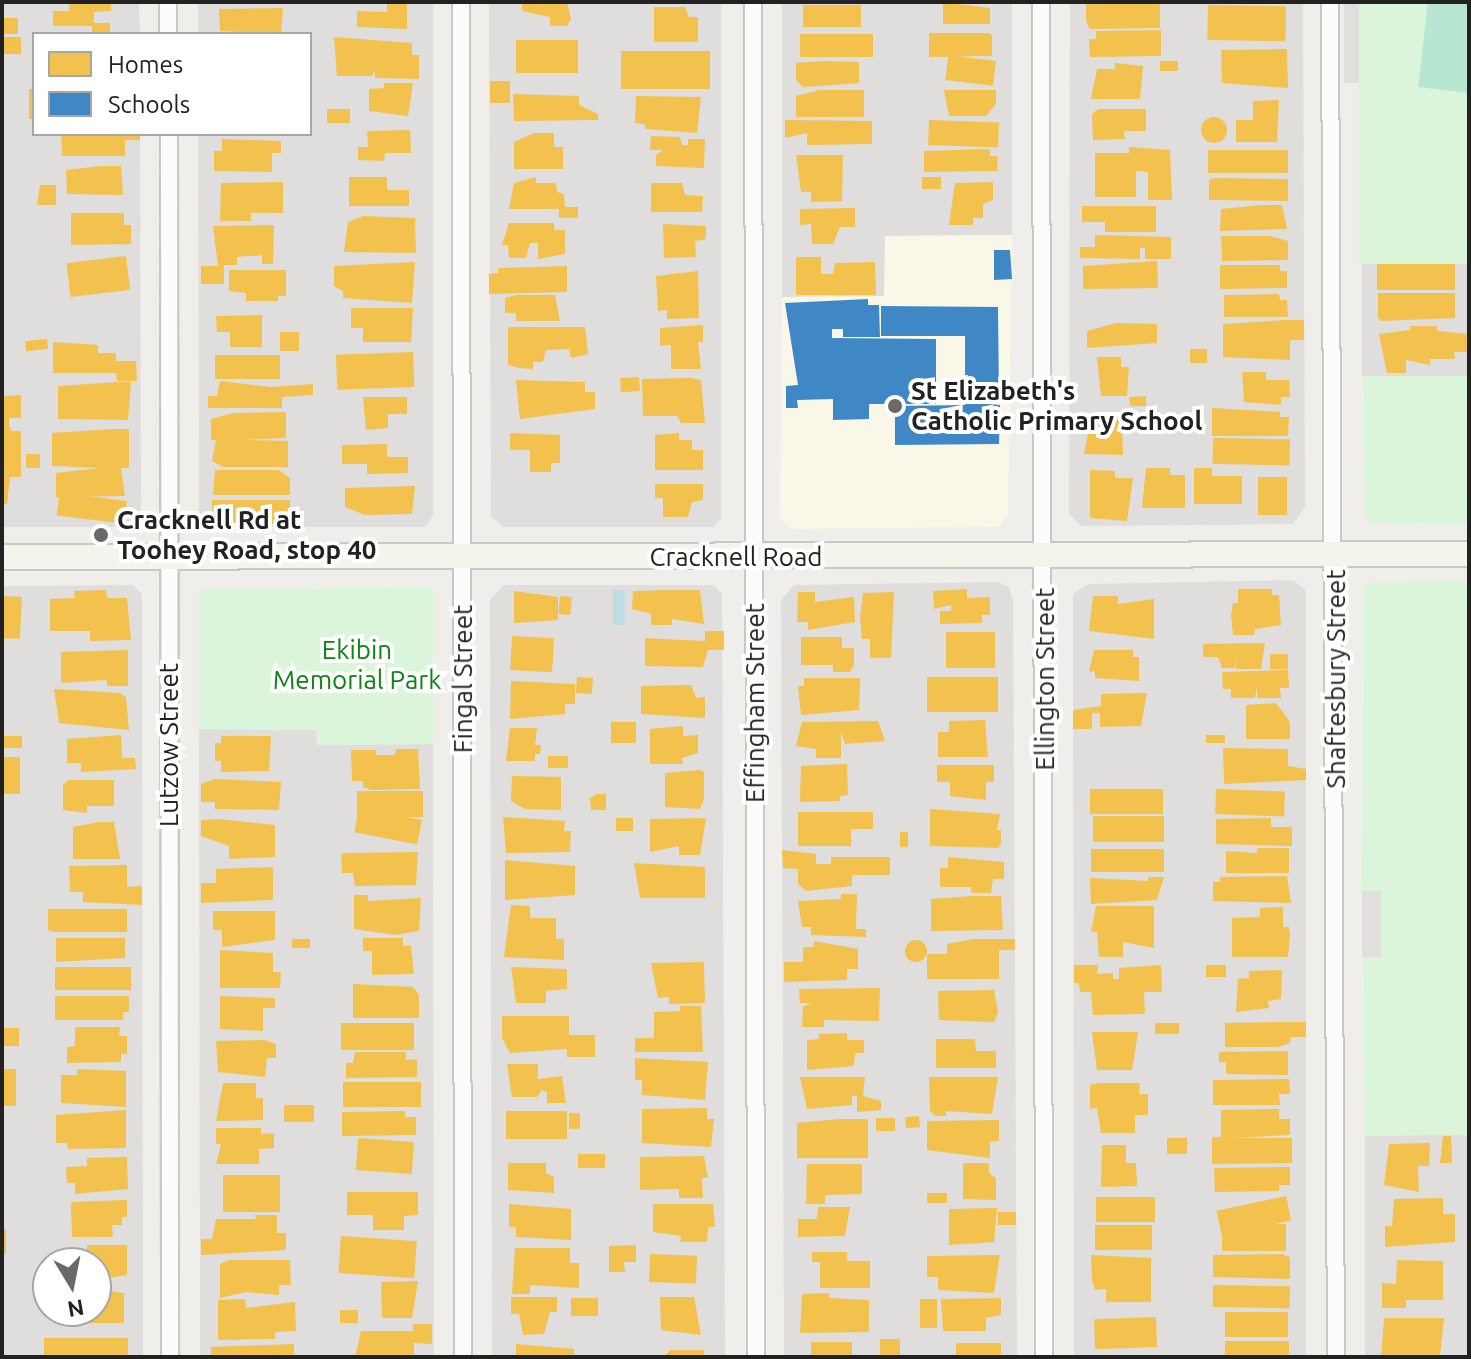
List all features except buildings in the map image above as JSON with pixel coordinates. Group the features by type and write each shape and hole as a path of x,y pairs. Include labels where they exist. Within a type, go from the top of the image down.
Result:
{"street":[{"path":"168,2 168,32"},
{"name":"Fingal Street","path":"461,2 463,1357"},
{"name":"Effingham Street","path":"753,2 756,1357"},
{"name":"Ellington Street","path":"1041,2 1044,1357"},
{"name":"Shaftesbury Street","path":"1330,2 1336,555 1336,1357"},
{"name":"Lutzow Street","path":"169,136 170,1357"},
{"name":"Cracknell Road","path":"2,557 1469,554"}],"shaded area":[{"path":"2,2 139,2 140,32 32,32 32,136 140,136 141,518 132,527 2,527"},
{"path":"198,2 433,2 433,516 425,527 209,527 199,518 198,136 312,136 312,32 198,32"},
{"path":"489,2 721,2 721,518 714,527 503,527 491,517"},
{"path":"782,2 1012,2 1012,235 885,236 885,296 782,297"},
{"path":"1070,2 1303,2 1305,507 1293,524 1081,526 1069,514"},
{"path":"1344,2 1359,2 1359,83 1344,83"},
{"name":"St Elizabeth's Catholic Primary School","path":"1012,235 1008,515 999,527 791,529 780,518 782,297 884,296 885,236"},
{"path":"1362,263 1469,263 1469,376 1362,376"},
{"path":"1293,580 1306,591 1306,1357 1074,1357 1073,594 1089,584"},
{"path":"998,582 1009,587 1013,600 1017,1357 784,1357 781,600 794,585"},
{"path":"133,585 142,594 143,1357 2,1357 2,586"},
{"path":"504,585 714,585 722,594 725,1357 492,1357 490,600"},
{"path":"199,729 316,730 317,745 433,744 434,1357 200,1357"},
{"path":"1362,891 1381,891 1381,957 1362,957"},
{"path":"1365,1135 1469,1135 1469,1357 1365,1357"}],"green space":[{"path":"1359,2 1469,2 1469,264 1359,264"},
{"path":"1428,2 1469,2 1469,93 1418,87"},
{"path":"1363,376 1469,376 1469,524 1373,523 1365,516"},
{"path":"1469,581 1469,1135 1365,1136 1363,957 1381,956 1381,891 1362,891 1364,583"},
{"name":"Ekibin Memorial Park","path":"433,587 433,744 317,745 316,730 199,729 199,590"}],"water":[{"path":"613,590 625,590 625,625 613,625"}],"place":[{"name":"St Elizabeth's Catholic Primary School","path":"895,406"},
{"name":"Cracknell Rd at Toohey Road, stop 40","path":"101,535"}]}
